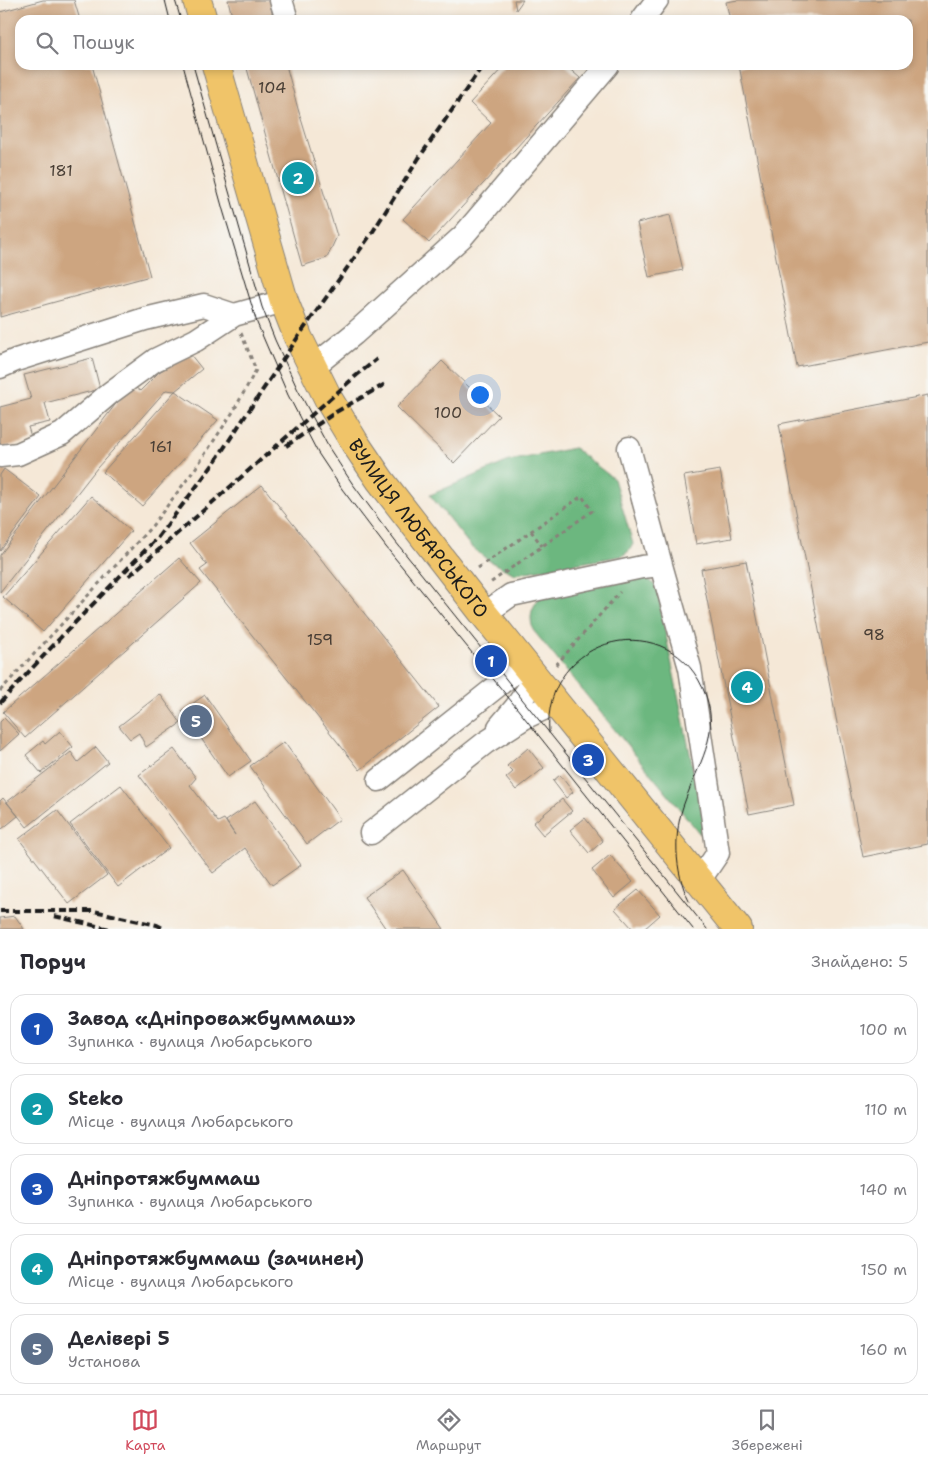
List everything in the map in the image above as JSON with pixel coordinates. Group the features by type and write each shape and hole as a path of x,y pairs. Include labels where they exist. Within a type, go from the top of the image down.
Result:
{"main road":[{"path":"197,0 202,15"},
{"name":"ВУЛИЦЯ ЛЮБАРСЬКОГО","path":"217,70 284,301 313,368 329,400 355,443 380,480 484,614 539,669 556,703 738,929"}],"lane":[{"path":"281,0 286,15"},
{"path":"646,15 657,0"},
{"path":"313,368 354,334 463,236 604,70"},
{"path":"0,456 18,454 62,434 110,393 155,360 196,340 234,315 284,301"},
{"path":"0,367 16,360 145,319 204,305 234,315"},
{"path":"628,448 651,566 690,668 718,853 699,881"},
{"path":"484,614 511,595 651,566"},
{"path":"485,743 516,708 539,669"},
{"path":"379,780 539,669"},
{"path":"370,833 485,743 524,718 556,703"}],"path":[{"path":"0,691 152,526 195,469 233,412 256,370 234,315"},
{"path":"478,568 582,496 592,511 490,583"},
{"path":"531,531 542,546"},
{"path":"539,669 651,566"}],"green space":[{"path":"574,448 614,479 633,544 629,551 622,556 515,574 491,562 472,548 430,495 509,461"},
{"path":"644,577 654,584 658,593 704,822 700,834 533,630 531,616 540,597"}],"building":[{"path":"43,0 74,0 78,15 15,15 15,70 93,70 150,276 0,317 0,12"},
{"path":"228,0 269,0 273,15 232,15"},
{"path":"514,0 523,0 516,10"},
{"path":"738,0 928,0 928,342 797,367 740,70 913,70 913,15 729,15 726,2"},
{"path":"247,70 287,70 337,236 327,258 302,266"},
{"path":"500,70 571,70 580,78 429,243 403,219 491,123 470,103"},
{"path":"670,215 683,270 649,277 637,223"},
{"path":"190,354 202,369 175,391 166,390 97,468 0,592 0,555 131,384 140,391 159,372"},
{"path":"92,358 100,389 45,403 50,422 28,427 32,440 0,448 0,407 31,399 24,375"},
{"path":"442,361 499,416 454,463 397,407"},
{"path":"175,391 218,420 142,506 103,472"},
{"path":"928,395 928,844 863,857 779,424"},
{"path":"4,469 41,497 0,551 0,475"},
{"path":"720,470 732,538 696,544 684,476"},
{"path":"262,485 439,707 360,770 200,570 207,565 190,543"},
{"path":"91,496 131,531 43,632 3,597"},
{"path":"179,558 201,583 25,738 3,712"},
{"path":"746,561 794,805 749,814 701,569"},
{"path":"160,694 181,723 146,747 139,733 130,739 119,726"},
{"path":"205,695 251,761 228,777 182,711"},
{"path":"4,718 19,734 0,751 0,722"},
{"path":"60,731 73,747 41,773 26,755 43,741 45,744"},
{"path":"284,742 340,819 307,844 250,766"},
{"path":"96,747 108,762 27,827 7,802 71,752 78,762"},
{"path":"528,748 544,768 516,790 506,778 513,772 507,766"},
{"path":"174,749 196,778 190,785 218,822 224,819 235,835 226,821 255,801 301,865 272,885 245,848 213,873 139,775"},
{"path":"560,775 573,792 566,798 553,781"},
{"path":"121,785 169,848 118,887 70,824"},
{"path":"3,798 18,816 2,829 0,827 0,801"},
{"path":"562,799 572,811 543,835 533,823"},
{"path":"57,810 107,875 69,904 19,839"},
{"path":"585,818 603,841 589,853 570,830"},
{"path":"610,855 633,882 614,898 592,870"},
{"path":"403,870 444,929 386,929 364,897"},
{"path":"638,890 660,915 644,929 633,929 615,909"},
{"path":"15,916 24,929 0,929 0,918"}],"tram line":[{"path":"165,0 169,15"},
{"path":"175,0 180,15"},
{"path":"184,70 223,210 257,323 288,395 318,453 342,489 386,547 693,929"},
{"path":"194,70 262,307 297,388 329,448 395,541 707,929"},
{"path":"549,733 552,699 566,672 586,653 612,642 640,641 666,649 689,667 706,696 710,710 709,737 706,750 685,801 678,825 678,864 680,877 689,901"}],"railway":[{"path":"0,703 158,537 212,466 298,337 372,233 419,158 480,70"},
{"path":"129,576 377,359"},
{"path":"286,446 336,412 387,383"},
{"path":"0,911 94,911 157,925 165,929"},
{"path":"54,916 110,929"}],"place":[{"name":"Steko","path":"298,178"},
{"name":"Завод «Дніпроважбуммаш»","path":"491,661"},
{"name":"Дніпротяжбуммаш (зачинен)","path":"747,687"},
{"name":"Делівері 5","path":"196,721"},
{"name":"Дніпротяжбуммаш","path":"588,760"}]}
